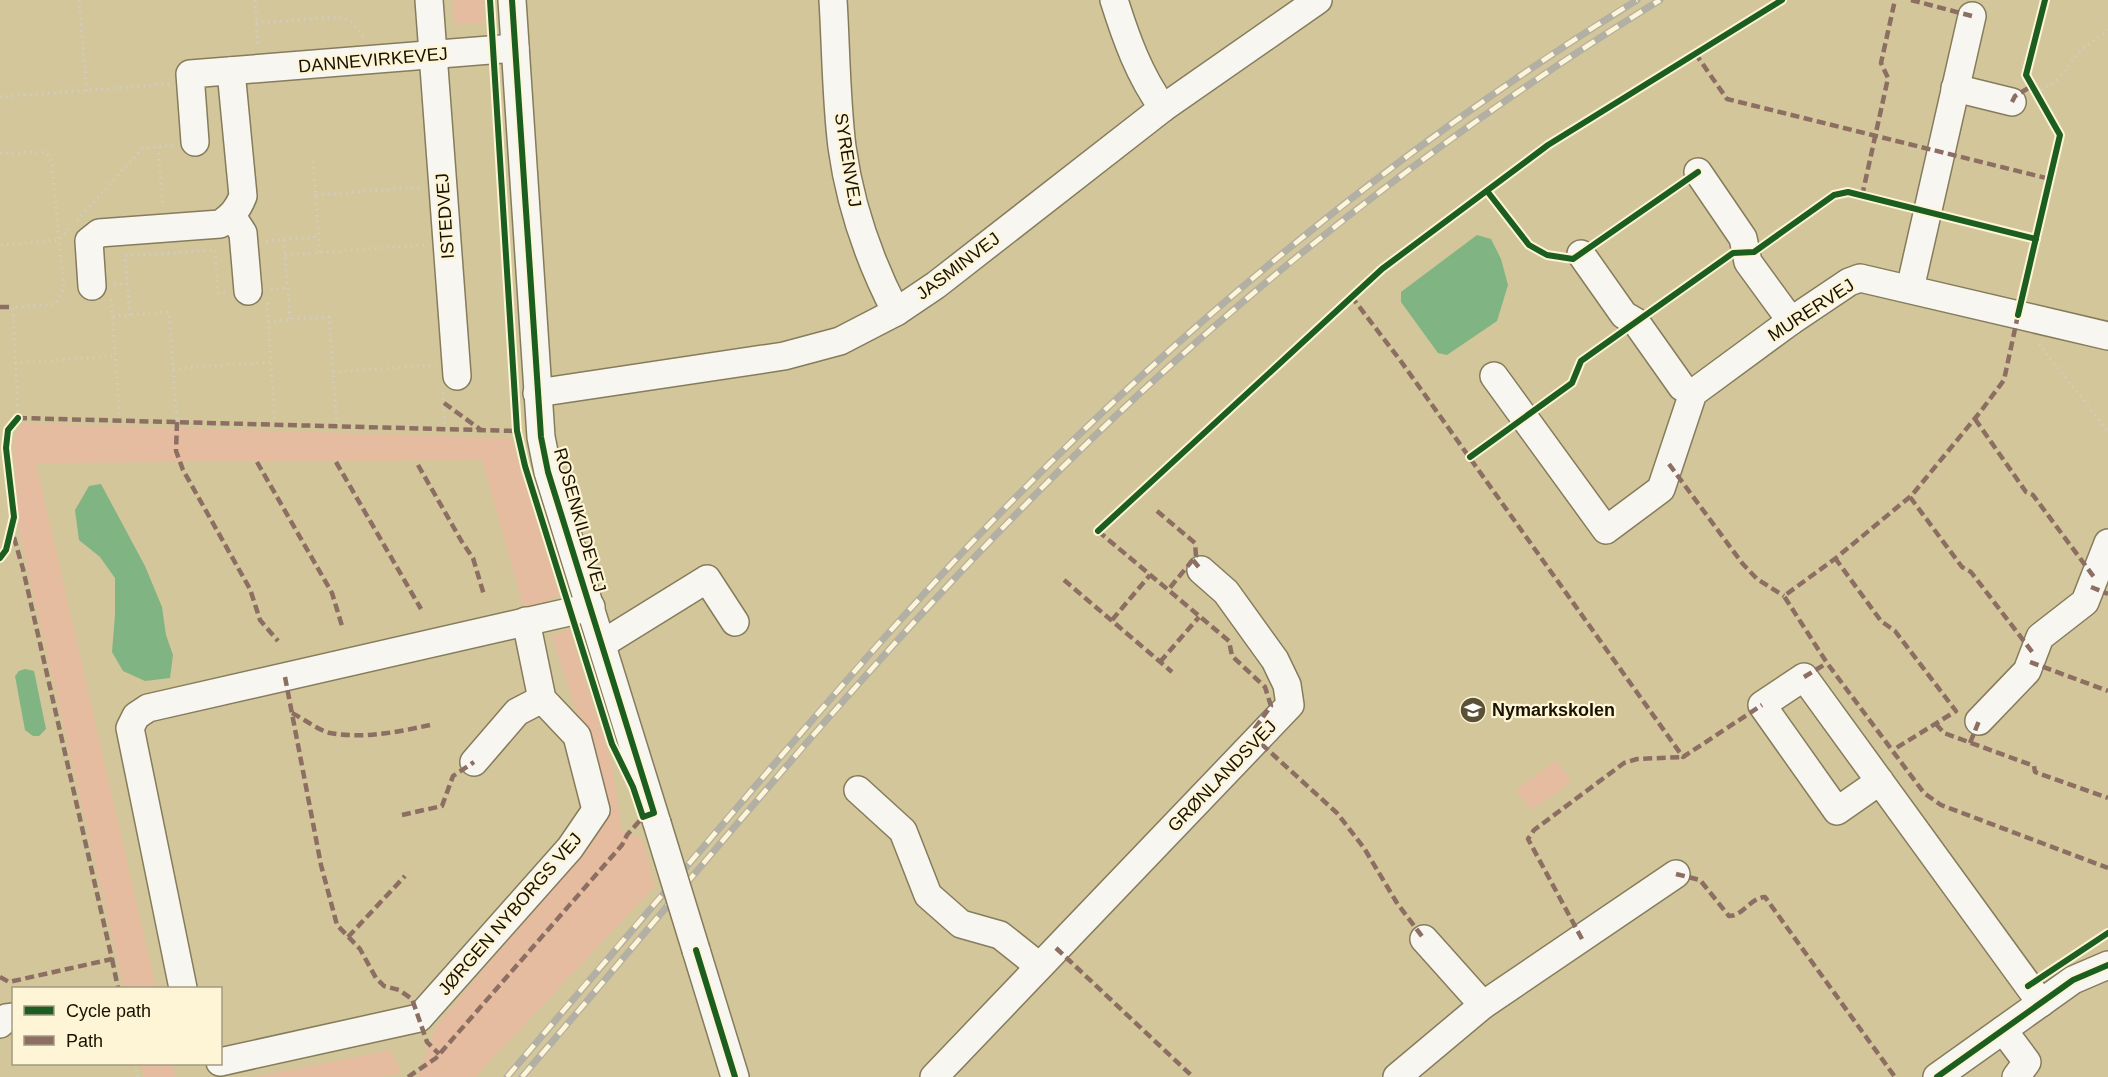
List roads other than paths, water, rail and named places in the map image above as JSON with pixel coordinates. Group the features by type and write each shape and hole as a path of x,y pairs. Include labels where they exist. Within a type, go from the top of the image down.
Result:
{"street":[{"name":"ISTEDVEJ","path":"429,0 457,370"},
{"name":"ROSENKILDEVEJ","path":"512,0 537,393 541,437 548,472 735,1077"},
{"name":"SYRENVEJ","path":"833,0 842,147 852,200 865,245 896,312"},
{"path":"1114,0 1127,40 1148,88 1162,108"},
{"name":"JASMINVEJ","path":"537,393 784,356 840,341 896,312 936,285 1162,108 1318,0"},
{"path":"1911,289 1972,16"},
{"name":"DANNEVIRKEVEJ","path":"195,142 190,74 514,48"},
{"path":"101,291 89,241 99,233 220,224 232,216 238,207 243,196 231,71"},
{"path":"1955,88 2027,93"},
{"path":"1698,172 1743,238 1748,262 1791,321"},
{"path":"232,216 243,233 257,290"},
{"path":"1494,376 1606,530 1661,489 1693,393 1682,387 1636,322 1624,315 1581,254"},
{"name":"MURERVEJ","path":"1693,393 1791,321 1849,282 1860,278 2108,336"},
{"path":"1979,721 2027,671 2040,637 2085,602 2108,543"},
{"name":"GRØNLANDSVEJ","path":"934,1077 1290,705 1287,685 1275,660 1226,592 1201,570"},
{"path":"602,644 707,579 735,622"},
{"path":"183,987 130,728 136,716 148,708 591,608"},
{"path":"474,762 517,712 542,699 526,621"},
{"path":"1880,781 1837,811 1762,705 1804,677 1880,781 2041,1003"},
{"name":"JØRGEN NYBORGS VEJ","path":"222,1062 419,1018 570,848 596,810 577,736 542,699"},
{"path":"858,790 903,831 928,895 961,924 1000,935 1039,966"},
{"path":"1397,1077 1483,1005 1676,874"},
{"path":"1424,939 1483,1005"},
{"path":"1937,1077 2073,980 2108,965"},
{"path":"2002,1030 2027,1072"}],"railway":[{"path":"507,1077 887,635 987,526 1092,422 1239,290 1393,167 1554,53 1637,0"},
{"path":"522,1077 771,784 897,640 1029,501 1101,430 1251,295 1410,169 1492,110 1660,0"}],"place":[{"name":"Nymarkskolen","path":"1473,710"}]}
